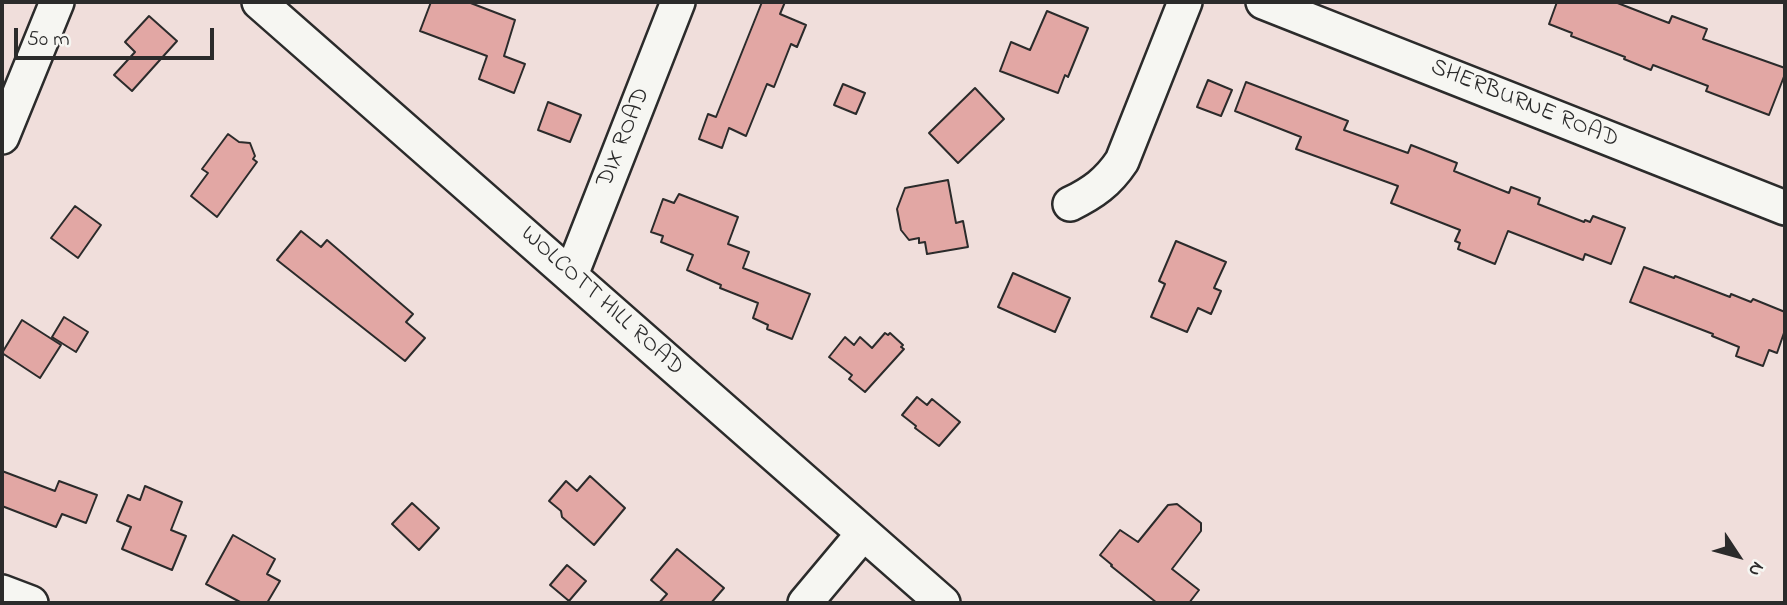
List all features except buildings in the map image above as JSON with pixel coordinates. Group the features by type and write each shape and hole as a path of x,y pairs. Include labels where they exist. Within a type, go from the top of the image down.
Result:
{"street":[{"path":"2,137 57,2"},
{"name":"WOLCOTT HILL ROAD","path":"259,2 862,535 943,603"},
{"name":"DIX ROAD","path":"571,275 678,2"},
{"path":"1070,204 1093,193 1111,177 1122,161 1185,2"},
{"name":"SHERBURNE ROAD","path":"1264,2 1785,208"},
{"path":"805,603 862,535"},
{"path":"2,592 30,603"}]}
